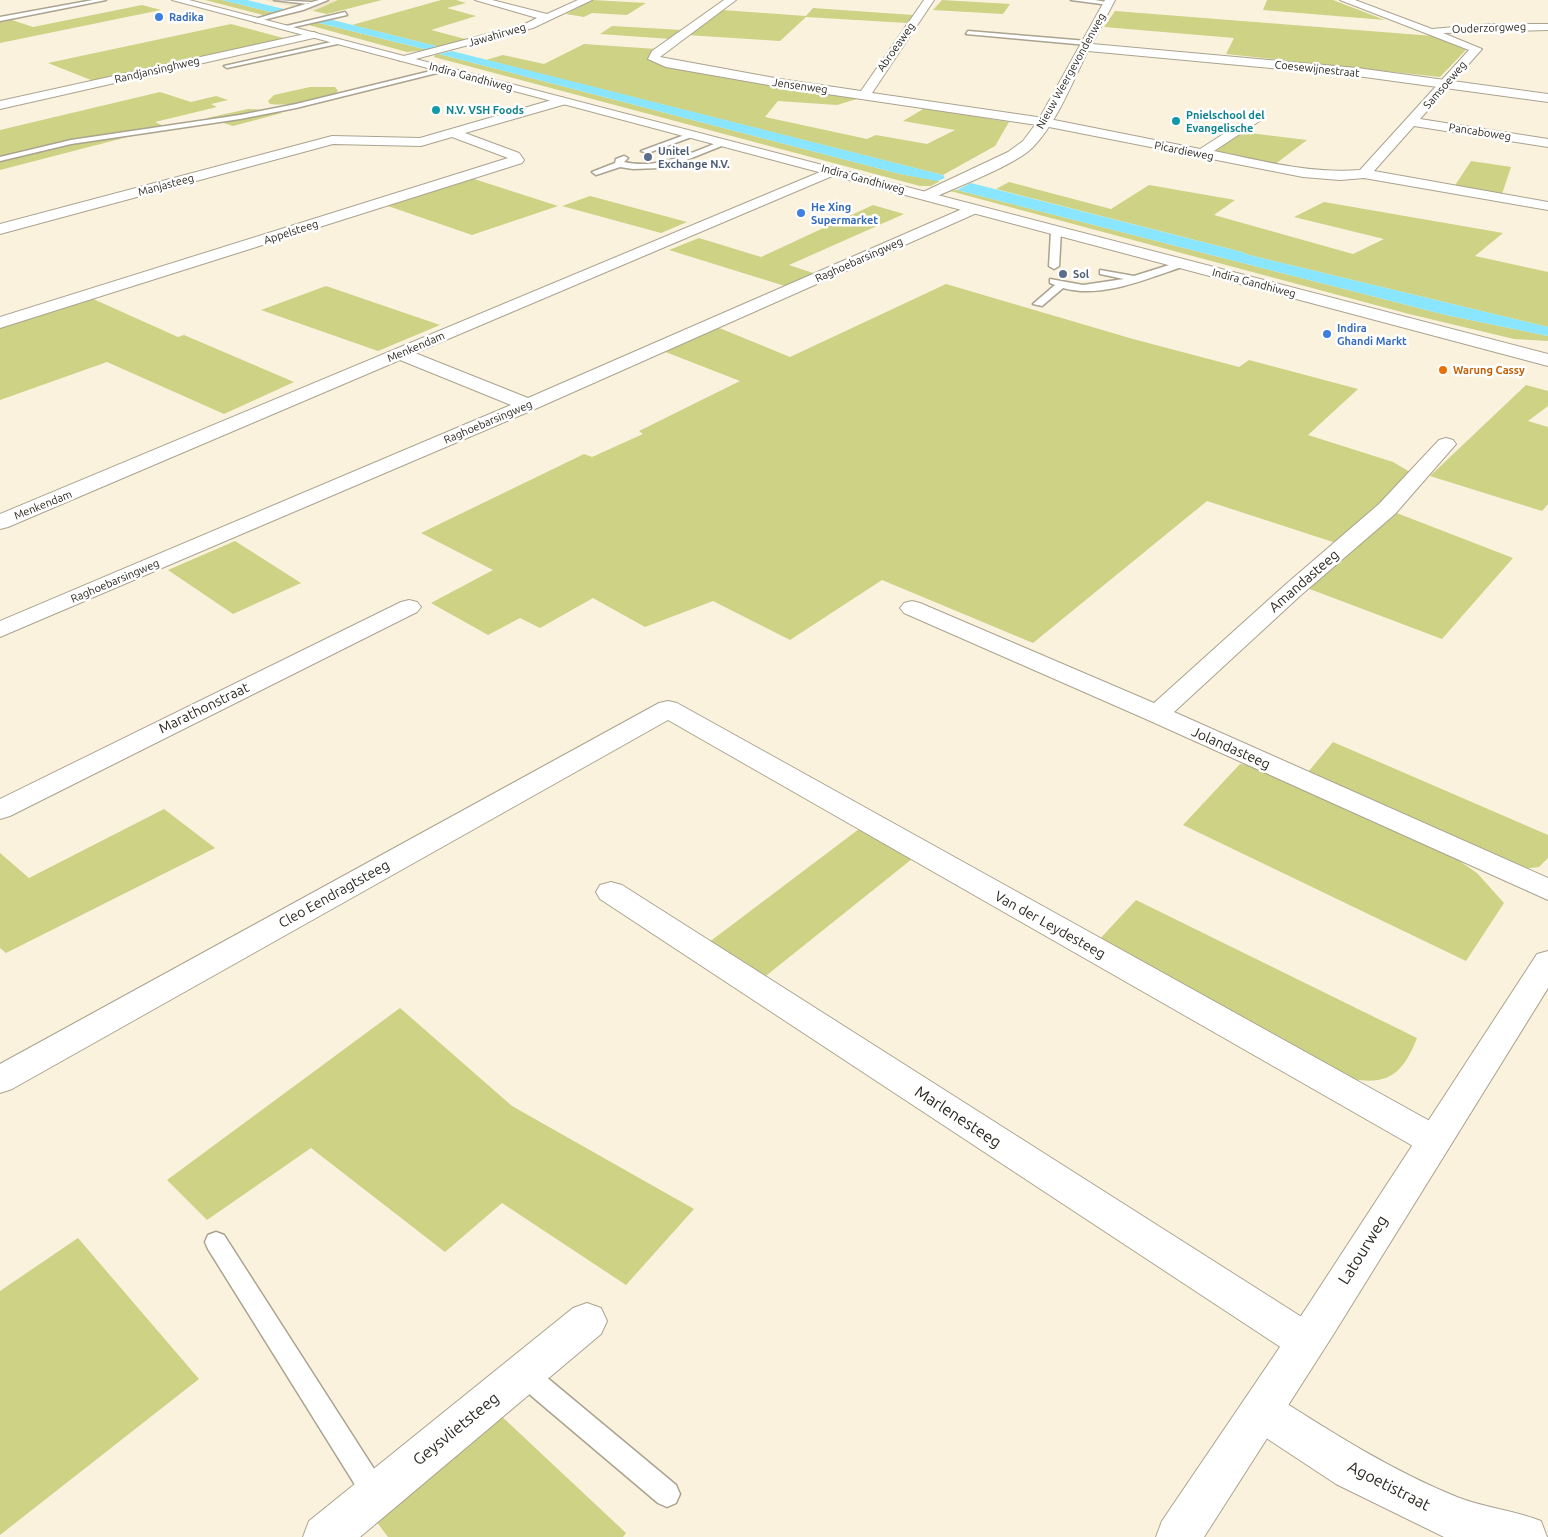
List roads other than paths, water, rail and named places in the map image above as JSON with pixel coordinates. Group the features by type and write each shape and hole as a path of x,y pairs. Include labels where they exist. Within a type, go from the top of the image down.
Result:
{"street":[{"path":"480,0 550,18"},
{"name":"Jawahirweg","path":"404,59 478,41 550,18 587,0"},
{"name":"Jensenweg","path":"731,0 656,53 654,59 666,63 780,83 865,94 1044,122"},
{"name":"Abroeaweg","path":"865,94 929,0"},
{"name":"Samsoeweg","path":"1345,0 1476,49 1364,174"},
{"name":"Indira Gandhiweg","path":"185,1 832,171 932,194 974,209 1543,358"},
{"name":"Nieuw Weergevondenweg","path":"932,194 1019,152 1028,144 1044,122 1110,1"},
{"name":"Ouderzorgweg","path":"1431,31 1489,27 1548,27"},
{"name":"Randjansinghweg","path":"0,105 314,35"},
{"name":"Coesewijnestraat","path":"1086,45 1446,83 1548,98"},
{"name":"Manjasteeg","path":"0,230 332,140 358,138 397,144 422,142 562,101"},
{"path":"1201,154 1259,115"},
{"name":"Picardieweg","path":"1044,122 1303,173 1326,175 1364,174"},
{"name":"Pancaboweg","path":"1412,122 1548,143"},
{"name":"Appelsteeg","path":"0,323 517,160 514,156 454,134"},
{"name":"Menkendam","path":"0,522 832,171"},
{"path":"1364,174 1548,206"},
{"name":"Raghoebarsingweg","path":"0,630 528,405 974,209"},
{"path":"401,354 528,405"},
{"name":"Amandasteeg","path":"1157,714 1293,590 1387,509 1446,444"},
{"name":"Marathonstraat","path":"0,810 409,607"},
{"name":"Jolandasteeg","path":"912,608 1157,714 1548,890"},
{"name":"Cleo Eendragtsteeg","path":"0,1080 668,709"},
{"name":"Van der Leydesteeg","path":"668,709 1433,1140"},
{"name":"Marlenesteeg","path":"611,892 1305,1341"},
{"name":"Latourweg","path":"1178,1537 1263,1412 1305,1341 1548,962"},
{"name":"Geysvlietsteeg","path":"325,1537 587,1321"},
{"name":"Agoetistraat","path":"1263,1412 1351,1469 1454,1519 1525,1537"}],"lane":[{"path":"0,20 103,0"},
{"path":"277,0 322,1"},
{"path":"1074,0 1110,1"},
{"path":"255,20 301,9 322,1"},
{"path":"285,27 345,14"},
{"path":"968,34 1086,45"},
{"path":"227,66 340,42"},
{"path":"0,159 71,142 240,117 296,106 443,70"},
{"path":"645,151 693,135"},
{"path":"596,172 622,161 634,168 656,167 726,143"},
{"path":"1056,231 1054,264 1067,265"},
{"path":"1038,304 1057,283 1083,289 1135,278 1182,264"},
{"path":"1103,272 1135,278"},
{"path":"1094,280 1111,284"},
{"path":"216,1242 376,1495"},
{"path":"524,1374 667,1494"}],"water":[{"path":"222,0 247,0 288,10 275,13"},
{"path":"329,19 440,47 428,50 315,22"},
{"path":"452,51 943,175 945,178 937,181 900,174 439,54"},
{"path":"971,183 1249,255 1548,327 1548,336 1446,315 957,190"}],"place":[{"name":"Radika","path":"159,17"},
{"name":"N.V. VSH Foods","path":"436,110"},
{"name":"Pnielschool del Evangelische","path":"1176,121"},
{"name":"Unitel Exchange N.V.","path":"648,157"},
{"name":"He Xing Supermarket","path":"801,213"},
{"name":"Sol","path":"1063,274"},
{"name":"Indira Ghandi Markt","path":"1327,334"},
{"name":"Warung Cassy","path":"1443,370"}]}
